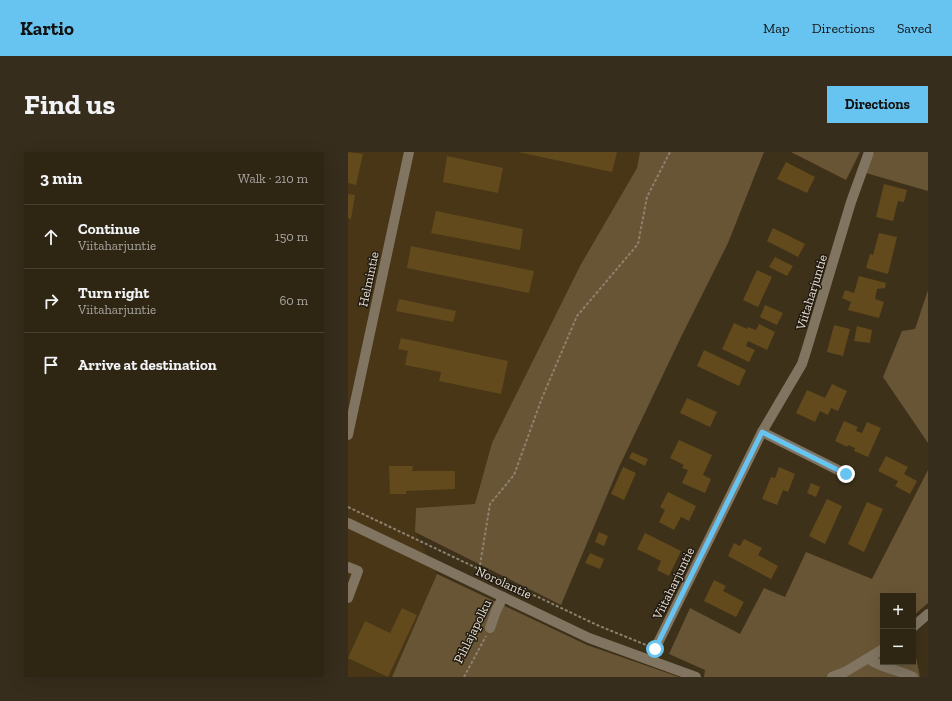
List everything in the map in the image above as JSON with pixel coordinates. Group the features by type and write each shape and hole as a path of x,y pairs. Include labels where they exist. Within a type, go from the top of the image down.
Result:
{"street":[{"name":"Helmintie","path":"348,434 409,152"},
{"name":"Viitaharjuntie","path":"651,660 655,649 762,432 802,364 851,202 869,152"},
{"path":"762,432 846,474"},
{"name":"Norolantie","path":"348,523 589,638 696,677"},
{"path":"348,567 358,571 348,598"},
{"name":"Pihlajapolku","path":"490,628 503,597"},
{"path":"916,624 928,614"},
{"path":"832,677 845,672 880,651"},
{"path":"869,659 876,664 901,671 913,677"}],"path":[{"path":"480,565 490,504 514,475 542,398 577,316 638,244 647,197 670,152"},
{"path":"348,506 597,625 655,649"},
{"name":"Pihlajapolku","path":"464,677 490,628"}],"shaded area":[{"path":"348,152 640,152 637,168 580,266 492,443 475,504 416,508 415,532 437,574 392,677 348,677"},
{"path":"640,152 764,152 728,243 619,467 561,605 415,532 416,508 475,504 492,443 580,266 637,168"},
{"path":"791,152 860,152 846,180"},
{"path":"875,152 928,152 928,191 866,173"},
{"path":"928,290 928,443 883,377 902,331 915,329"},
{"path":"928,470 928,603 916,613 916,593 880,593 880,665 916,665 916,657 920,677 704,677 705,670 669,654 690,608 740,634 764,588 785,597 806,552 872,579"},
{"path":"437,574 587,645 679,677 392,677"}],"building":[{"path":"348,152 363,154 356,185 348,183"},
{"path":"518,152 617,152 612,172"},
{"path":"447,156 503,168 498,193 443,182"},
{"path":"786,162 815,177 807,193 777,179"},
{"path":"884,184 907,190 904,202 898,201 893,221 876,217"},
{"path":"348,194 355,195 351,219 348,218"},
{"path":"436,211 523,229 520,250 431,233"},
{"path":"773,228 805,244 798,257 767,241"},
{"path":"879,233 897,237 888,274 866,268 870,254 873,255"},
{"path":"411,246 534,271 529,293 407,268"},
{"path":"775,257 793,266 787,276 769,267"},
{"path":"757,270 772,277 758,307 743,300"},
{"path":"859,276 886,283 885,288 877,289 875,299 884,302 879,318 848,310 851,302 842,298 845,290 854,293"},
{"path":"399,299 456,311 453,322 396,311"},
{"path":"765,305 783,313 777,325 760,317"},
{"path":"734,323 747,329 748,327 756,330 759,324 775,332 767,350 748,341 746,346 755,350 749,362 722,349"},
{"path":"834,325 850,329 843,356 827,352"},
{"path":"857,326 872,330 870,343 854,341"},
{"path":"401,338 508,361 501,394 439,381 441,372 405,365 408,351 398,349"},
{"path":"704,350 746,370 739,386 697,366"},
{"path":"832,384 847,391 838,411 831,408 828,415 820,411 815,422 796,413 807,390 825,398"},
{"path":"687,398 717,412 710,427 680,413"},
{"path":"844,421 858,427 856,431 862,433 867,422 881,428 868,457 854,451 855,448 848,445 847,447 835,441"},
{"path":"679,440 712,455 703,475 711,479 705,493 682,483 688,470 682,468 684,465 670,458"},
{"path":"632,452 648,459 645,466 629,458"},
{"path":"886,456 908,467 904,474 917,481 910,494 895,486 898,481 878,471"},
{"path":"389,466 413,466 412,471 455,471 455,489 406,491 406,494 390,494"},
{"path":"623,467 636,473 624,500 611,494"},
{"path":"779,467 795,474 788,492 783,490 777,505 762,499 771,477 775,478"},
{"path":"811,483 820,487 816,497 807,493"},
{"path":"668,492 696,506 689,521 681,517 674,530 659,522 665,510 660,507"},
{"path":"827,499 842,506 825,544 809,536"},
{"path":"867,502 883,509 864,552 848,544"},
{"path":"599,532 608,536 604,546 595,542"},
{"path":"645,533 681,551 669,576 657,570 661,561 637,549"},
{"path":"744,539 762,548 758,555 778,566 771,579 728,556 734,543 740,546"},
{"path":"590,553 604,559 600,569 585,563"},
{"path":"714,580 726,586 723,591 744,602 736,617 704,601"},
{"path":"402,608 417,615 388,677 348,658 365,621 390,633"}],"route":[{"path":"655,649 762,432 846,474"}]}
